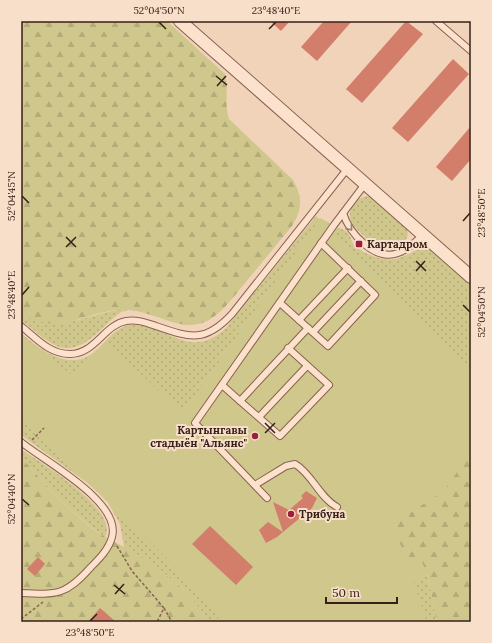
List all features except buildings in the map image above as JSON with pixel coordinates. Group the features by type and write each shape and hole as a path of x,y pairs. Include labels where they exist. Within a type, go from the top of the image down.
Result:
{"street":[{"path":"180,21 471,278"}],"lane":[{"path":"436,21 471,51"},
{"path":"21,326 48,348 70,354 87,349 111,329 126,321 146,322 187,335 200,336 212,332 232,314 348,168"},
{"path":"267,498 195,422 321,243 365,184"},
{"path":"343,213 345,221 355,234 371,249 383,255 398,254 423,235"},
{"path":"280,303 328,346 375,295 321,243"},
{"path":"299,320 348,268"},
{"path":"240,402 288,348 310,330 361,281"},
{"path":"222,385 280,436 329,385 288,348"},
{"path":"259,417 308,366"},
{"path":"21,442 95,499 110,516 113,526 112,538 100,557 76,583 54,594 21,593"},
{"path":"255,485 286,466 295,464 303,470 323,496 337,507"}],"path":[{"path":"37,434 44,428"},
{"path":"113,526 118,548 132,571 164,608 172,622"},
{"path":"21,619 54,594"},
{"path":"157,622 164,608"}],"green space":[{"path":"21,21 167,21 225,74 229,119 293,180 300,198 300,203 298,214 292,226 230,302 209,320 195,325 189,325 180,324 136,311 118,310 104,312 71,322 49,323 21,314"},
{"path":"369,196 395,216 406,227 408,232 405,241 396,247 386,248 373,243 351,222 350,213 353,204 364,197"},
{"name":"Картынгавы стадыён \"Альянс\"","path":"316,216 332,231 334,225 347,232 354,245 363,252 375,257 394,259 403,257 420,249 434,251 471,283 471,443 421,559 429,582 437,622 404,622 188,423 73,386 21,337 21,333 36,346 45,351 64,359 74,360 84,358 93,353 121,328 132,325 145,326 190,342 201,342 213,338 226,328"},
{"name":"Картынгавы стадыён \"Альянс\"","path":"320,218 334,225 333,231 471,369 471,452 443,492 393,523 407,563 420,559 427,574 414,582 427,622 215,622 219,617 164,556 21,419 21,335 73,376 107,343 183,412"},
{"path":"128,309 139,311 128,310 121,312 89,340 71,348 61,347 51,343 21,321 21,314 36,320 50,323 63,323 99,314"},
{"path":"21,419 93,487 21,435"},
{"path":"471,443 471,622 437,622 429,582 421,559 405,565 390,531 396,517"},
{"path":"21,449 76,488 90,501 101,513 106,526 105,537 71,510 50,489 21,457"},
{"path":"21,457 62,502 89,526 126,548 172,580 192,599 209,622 21,622"},
{"path":"107,501 165,556 228,622 209,622 192,599 171,579 149,562 124,547 120,524"}],"place":[{"name":"Картадром","path":"359,244"},
{"name":"Картынгавы стадыён \"Альянс\"","path":"255,436"},
{"name":"Трибуна","path":"291,514"}]}
